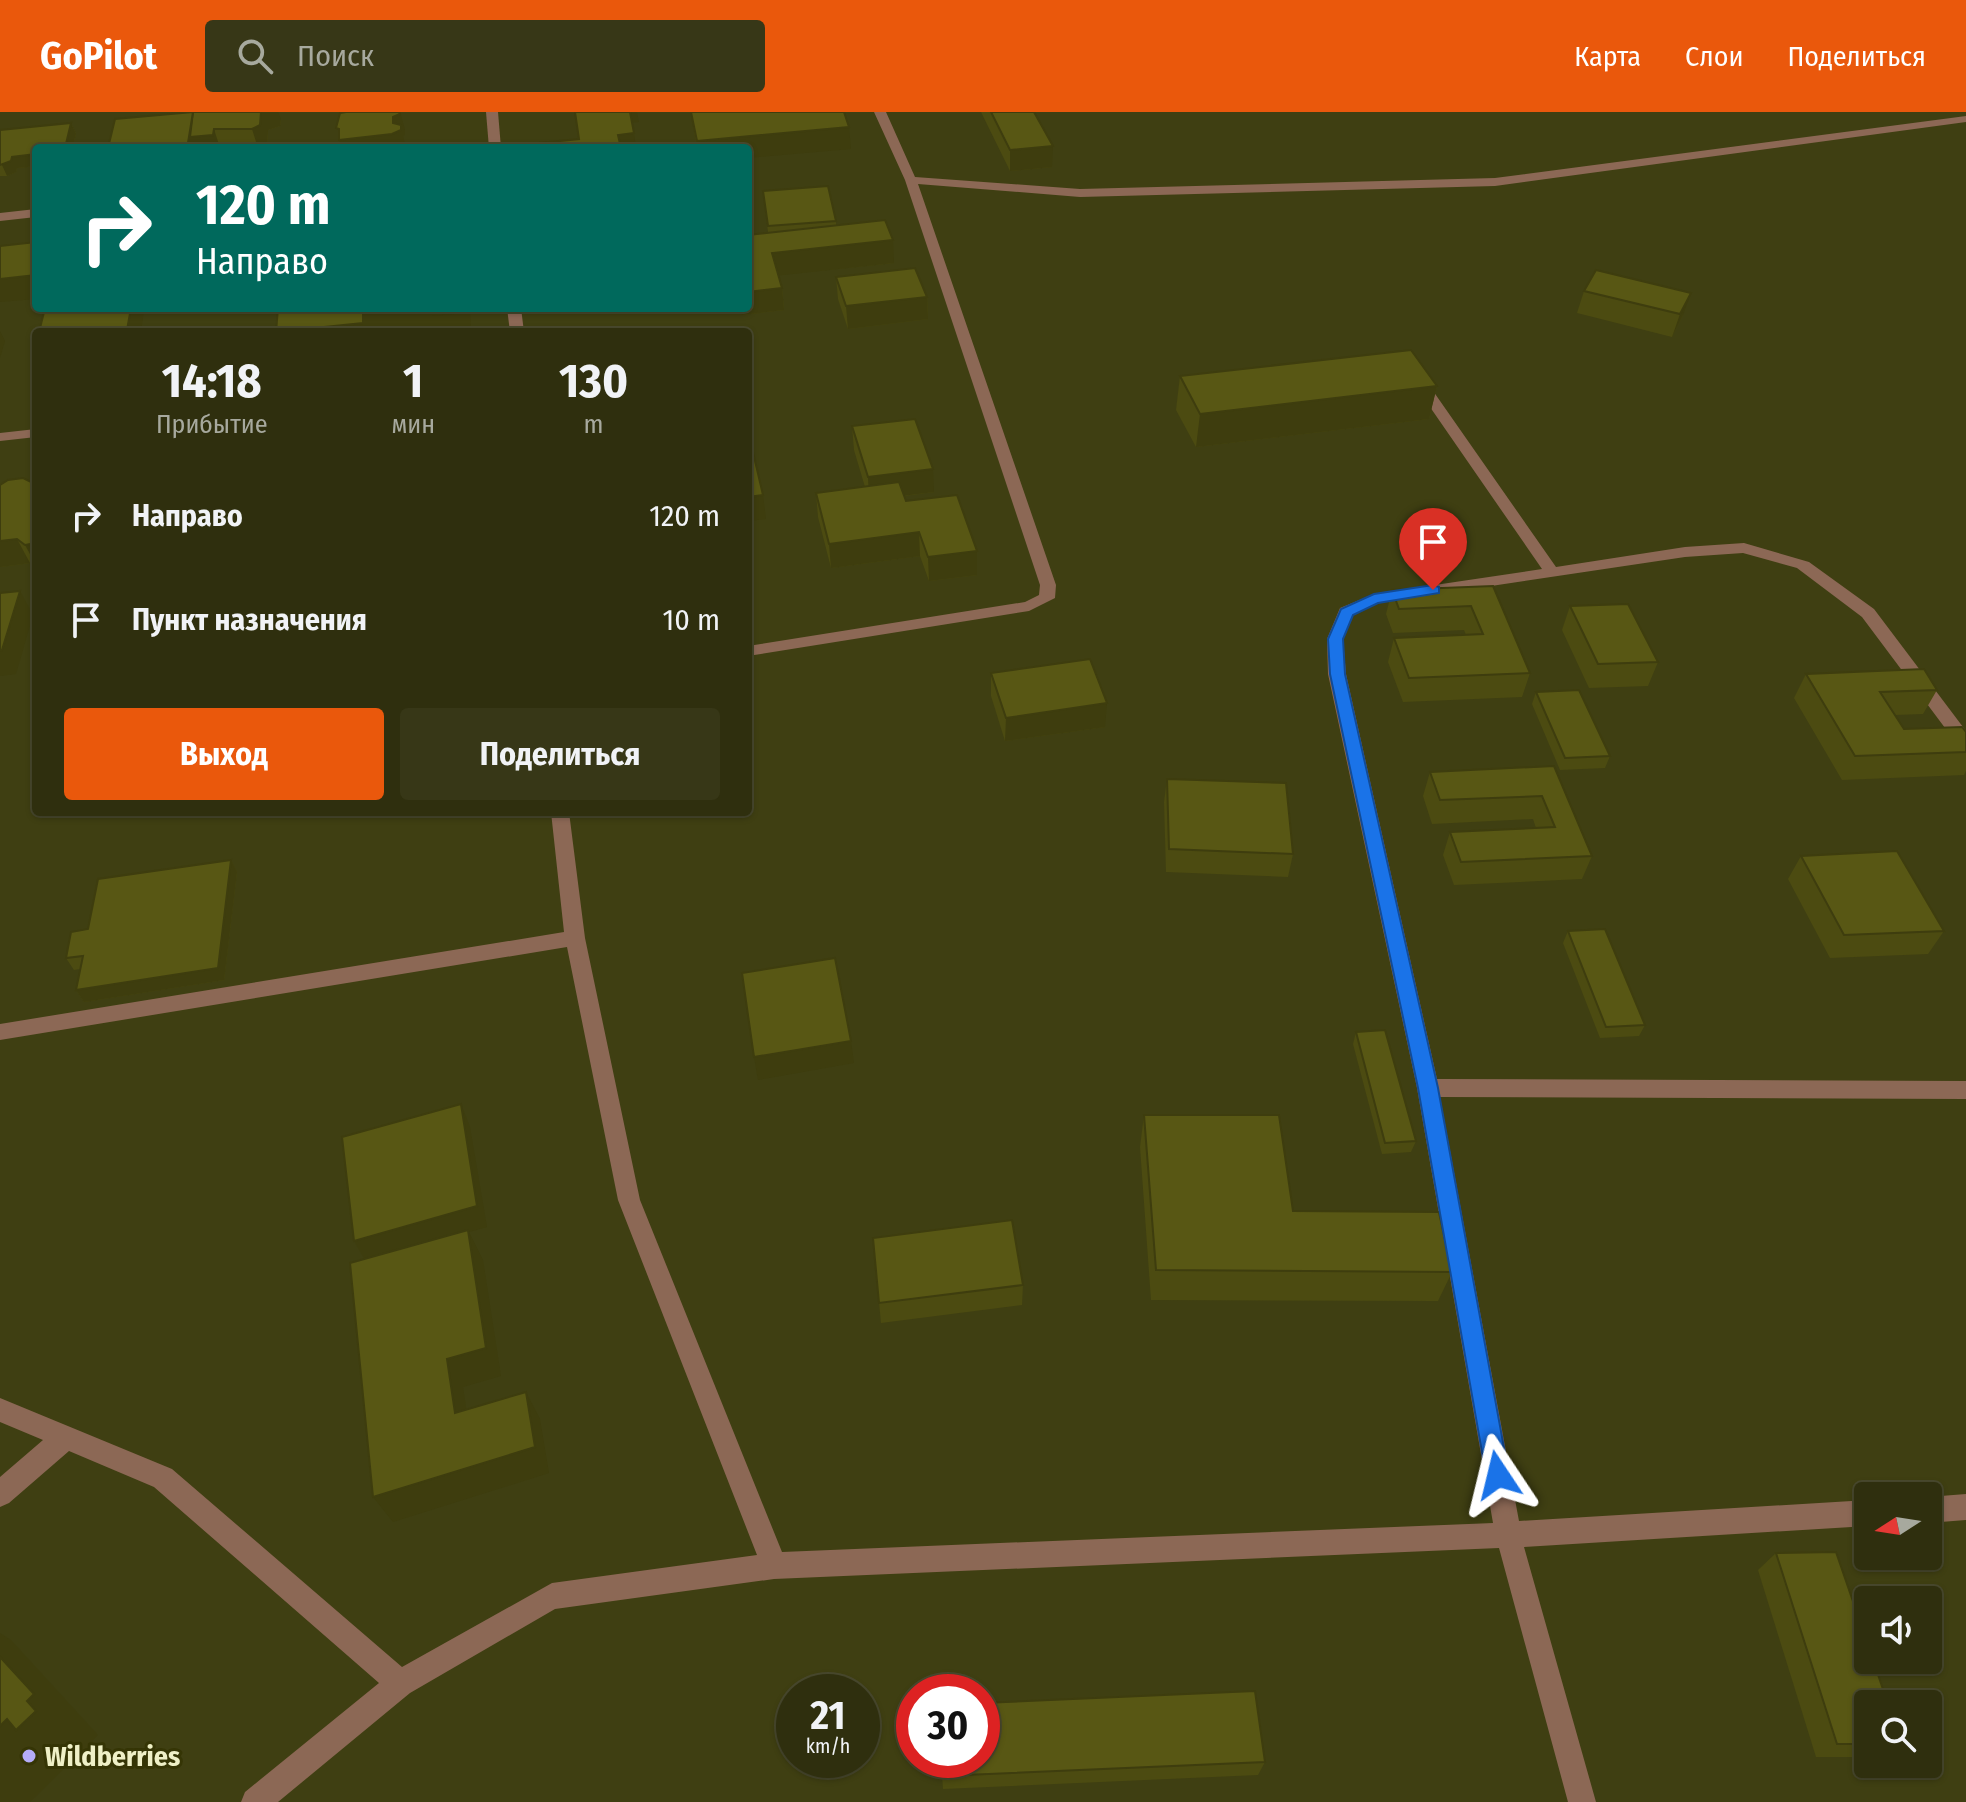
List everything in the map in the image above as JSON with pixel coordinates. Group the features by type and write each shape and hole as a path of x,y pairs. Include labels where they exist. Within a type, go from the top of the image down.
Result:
{"street":[{"path":"492,112 495,144"},
{"path":"752,650 1029,606 1047,598 1048,585 911,180 880,112"},
{"path":"911,180 1080,193 1495,182 1966,119"},
{"path":"0,217 32,213"},
{"path":"1414,373 1552,572"},
{"path":"0,437 32,433"},
{"path":"1582,1802 1508,1535 1428,1088 1337,674 1335,639 1346,612 1374,599 1685,552 1744,548 1803,565 1868,613 1966,744"},
{"path":"560,816 575,938 629,1200 774,1566"},
{"path":"0,1032 575,938"},
{"path":"1428,1088 1966,1090"},
{"path":"0,1410 163,1478 400,1683"},
{"path":"0,1494 66,1437"},
{"path":"1942,1509 1966,1507"},
{"path":"255,1802 400,1683 552,1596 774,1566 1508,1535 1854,1514"}],"building":[{"path":"193,112 261,112 260,125 252,129 214,129 213,135 190,137"},
{"path":"193,112 188,143 184,144 109,144 115,119"},
{"path":"399,112 393,117 393,123 401,125 401,130 392,134 339,140 339,129 336,128 340,113"},
{"path":"575,112 630,112 634,133 618,135 620,144 540,143 579,139"},
{"path":"691,112 844,112 849,127 697,141"},
{"path":"991,112 1034,112 1053,146 1010,150"},
{"path":"71,123 66,144 32,144 32,154 12,157 11,161 0,165 0,130"},
{"path":"828,186 836,221 768,226 763,191"},
{"path":"885,220 893,240 772,253 782,288 752,292 752,235"},
{"path":"32,242 32,275 0,279 0,246"},
{"path":"915,268 927,297 846,306 836,277"},
{"path":"1596,270 1691,293 1680,314 1584,291"},
{"path":"44,312 130,312 127,328 40,328"},
{"path":"278,312 363,312 363,323 276,328"},
{"path":"433,312 463,312 433,315"},
{"path":"1411,350 1437,386 1200,414 1180,376"},
{"path":"915,419 933,469 868,477 852,426"},
{"path":"752,448 763,495 752,496"},
{"path":"23,478 32,482 32,544 25,545 17,539 0,541 0,485 8,480"},
{"path":"899,482 906,501 957,495 977,551 928,557 919,532 829,544 816,493"},
{"path":"1493,586 1530,673 1409,678 1394,638 1483,634 1471,606 1399,609 1392,590"},
{"path":"20,591 2,650 0,651 0,593"},
{"path":"1628,604 1658,662 1598,664 1570,606"},
{"path":"1090,659 1107,703 1006,718 991,673"},
{"path":"1924,669 1937,690 1880,692 1904,729 1962,727 1966,732 1966,752 1855,756 1806,674"},
{"path":"1579,690 1610,756 1565,758 1536,692"},
{"path":"1554,766 1592,856 1461,862 1450,832 1555,827 1542,796 1440,800 1430,772"},
{"path":"1167,779 1286,783 1293,854 1169,849"},
{"path":"1897,851 1944,931 1844,935 1801,856"},
{"path":"231,860 218,968 76,990 83,956 66,958 71,932 88,929 98,879"},
{"path":"1605,929 1645,1025 1606,1027 1568,931"},
{"path":"835,958 851,1041 754,1057 742,973"},
{"path":"1385,1030 1416,1141 1385,1143 1356,1032"},
{"path":"461,1104 477,1206 354,1241 342,1137"},
{"path":"1144,1115 1279,1115 1293,1211 1439,1212 1452,1272 1156,1270"},
{"path":"1012,1220 1023,1285 879,1303 873,1238"},
{"path":"468,1230 486,1348 447,1359 455,1413 526,1392 535,1447 373,1497 350,1263"},
{"path":"1836,1552 1854,1604 1854,1674 1878,1674 1883,1690 1854,1690 1854,1744 1837,1744 1776,1553"},
{"path":"0,1657 34,1694 27,1701 36,1711 16,1730 7,1719 0,1726"},
{"path":"1255,1691 1265,1762 1000,1773 1000,1702"}],"place":[{"name":"Wildberries","path":"29,1756"}],"route":[{"path":"1433,590 1374,599 1346,612 1335,639 1337,674 1428,1088 1498,1475"}]}
